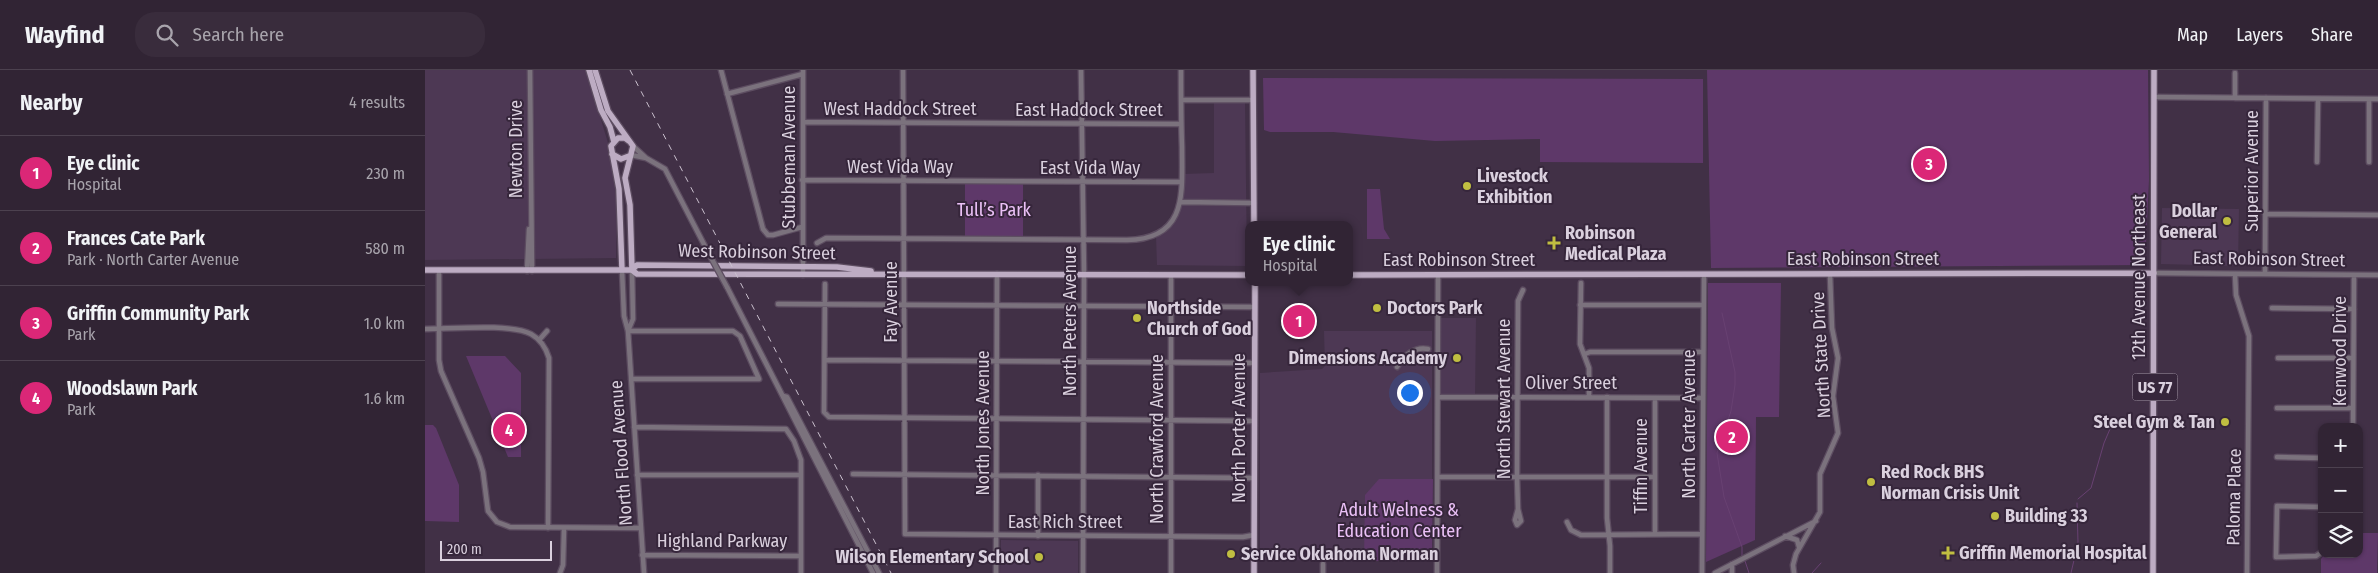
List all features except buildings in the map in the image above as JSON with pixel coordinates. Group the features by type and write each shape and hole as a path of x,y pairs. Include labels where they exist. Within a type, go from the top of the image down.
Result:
{"main road":[{"path":"589,70 601,110 610,127 614,142"},
{"path":"595,70 608,111 631,144 630,156 621,159 612,154 611,146 614,142 622,138 631,144"},
{"path":"1253,70 1254,221"},
{"name":"12th Avenue Northeast","path":"2153,573 2154,70"},
{"name":"North Flood Avenue","path":"612,154 619,189 622,270"},
{"name":"North Flood Avenue","path":"630,156 625,178 630,205 632,270"},
{"name":"West Robinson Street","path":"632,270 637,265 844,268 883,273"},
{"name":"West Robinson Street","path":"425,270 632,270 637,274 997,274"},
{"name":"East Robinson Street","path":"1353,275 2155,272"},
{"path":"997,274 1245,275"},
{"name":"North Porter Avenue","path":"1254,573 1255,286"}],"street":[{"name":"Newton Drive","path":"529,271 530,70"},
{"path":"721,70 763,229 768,235 773,235 802,227"},
{"name":"Fay Avenue","path":"903,70 905,534"},
{"name":"North Peters Avenue","path":"1081,70 1084,240 1083,573"},
{"path":"817,243 826,238 1135,240 1150,238 1169,226 1177,214 1181,202 1181,70"},
{"path":"727,94 803,72"},
{"name":"Stubbeman Avenue","path":"803,72 803,275"},
{"path":"2235,73 2235,98"},
{"path":"2154,97 2378,99"},
{"name":"Superior Avenue","path":"2265,274 2266,98"},
{"path":"2317,99 2317,162"},
{"path":"2369,99 2369,162"},
{"name":"East Haddock Street","path":"1181,100 1253,100"},
{"name":"West Haddock Street","path":"803,122 997,123"},
{"name":"East Haddock Street","path":"997,123 1181,124"},
{"path":"631,144 646,158 665,169 873,573"},
{"path":"630,156 646,158"},
{"name":"West Vida Way","path":"803,180 997,181"},
{"name":"East Vida Way","path":"997,181 1182,182"},
{"path":"1181,202 1254,204"},
{"path":"2265,214 2378,214"},
{"name":"Highland Parkway","path":"439,270 441,371 479,458 483,472 485,505 489,514 497,522 508,527 641,528"},
{"name":"North Flood Avenue","path":"622,270 623,316 628,330 643,573"},
{"name":"North Flood Avenue","path":"628,330 633,318 632,270"},
{"name":"East Robinson Street","path":"2155,272 2378,275"},
{"name":"North Jones Avenue","path":"996,573 997,274"},
{"name":"North State Drive","path":"1793,573 1793,565 1799,547 1816,521 1822,505 1820,474 1835,444 1839,428 1833,396 1838,358 1831,328 1830,274"},
{"name":"Paloma Place","path":"2235,274 2237,295 2249,336 2247,573"},
{"name":"North Crawford Avenue","path":"1171,275 1171,573"},
{"path":"1437,573 1438,275"},
{"name":"North Carter Avenue","path":"1702,573 1704,275"},
{"name":"Kenwood Drive","path":"2353,423 2354,275"},
{"path":"825,284 824,412 829,417 1255,421"},
{"path":"1581,284 1580,344 1589,368 1589,397"},
{"name":"North Stewart Avenue","path":"1518,509 1518,301 1523,290"},
{"path":"778,304 1254,306"},
{"path":"1580,305 1703,305"},
{"path":"2272,308 2354,309"},
{"path":"425,329 518,329 531,334 539,340 549,358 548,528"},
{"path":"628,330 733,331 740,336 759,379 631,379"},
{"path":"539,340 547,331"},
{"path":"1397,367 1411,351 1418,348 1428,349"},
{"path":"1585,354 1590,352 1703,352"},
{"path":"2278,358 2353,358"},
{"path":"825,360 1254,363"},
{"path":"783,396 787,397 879,573"},
{"name":"Oliver Street","path":"1438,397 1703,398"},
{"path":"1607,397 1610,573"},
{"name":"Tiffin Avenue","path":"1655,398 1655,534"},
{"path":"2277,408 2353,408"},
{"path":"634,427 781,427 786,429 801,460 801,573"},
{"path":"2277,457 2318,458"},
{"path":"637,474 801,475"},
{"path":"853,474 1254,478"},
{"path":"1038,475 1038,536"},
{"path":"1438,477 1655,477"},
{"path":"2318,507 2277,506 2276,557 2318,555"},
{"path":"1715,573 1816,521"},
{"path":"1567,522 1571,530 1579,535 1702,534"},
{"path":"559,573 563,565 564,528"},
{"name":"East Rich Street","path":"905,534 1243,537 1254,535"},
{"path":"1784,537 1791,536 1797,540 1799,547"},
{"name":"Highland Parkway","path":"642,555 801,556"},
{"path":"1323,564 1323,573"},
{"path":"1732,564 1732,573"}],"shaded area":[{"path":"425,70 586,70 615,172 617,204 616,258 425,260"},
{"path":"1214,101 1245,103 1245,266 1157,265 1156,236 1176,217 1181,207 1183,174 1214,173"},
{"path":"2162,208 2239,209 2238,266 2161,264"},
{"name":"Dimensions Academy","path":"1440,318 1476,318 1475,397 1438,397"},
{"path":"1324,331 1432,331 1432,561 1260,560 1260,373 1322,369 1325,366"},
{"name":"Wilson Elementary School","path":"1001,540 1078,541 1078,573 1000,573"}],"green space":[{"path":"1707,70 2148,70 2149,180 2145,265 1711,268"},
{"path":"1263,78 1703,79 1703,163 1540,162 1540,139 1435,141 1333,132 1270,132 1264,130"},
{"name":"Tull’s Park","path":"965,183 1023,183 1023,237 965,237"},
{"path":"1367,189 1380,189 1384,229 1390,239 1367,239"},
{"path":"1708,283 1781,283 1779,417 1756,417 1755,540 1706,562"},
{"path":"466,356 505,356 521,373 521,457 508,457"},
{"path":"425,425 433,425 436,428 459,485 459,522 425,521"},
{"name":"Adult Welness & Education Center","path":"1379,479 1433,479 1432,561 1364,561 1365,495"},
{"path":"2363,533 2378,533 2377,573 2321,573 2321,559 2363,558"}],"waterway":[{"path":"1722,313 1735,372 1735,385 1731,411 1717,453 1724,497 1742,547 1742,556"},
{"path":"2078,499 2091,488 2104,443 2113,422"},
{"path":"2071,573 2078,543 2077,503"},
{"path":"1745,561 1749,573"},
{"path":"1812,573 1821,563"}],"railway":[{"path":"630,70 891,573"}],"place":[{"name":"Griffin Community Park","path":"1929,164"},
{"name":"Livestock Exhibition","path":"1467,186"},
{"name":"Dollar General","path":"2227,221"},
{"name":"Robinson Medical Plaza","path":"1554,243"},
{"name":"Doctors Park","path":"1377,308"},
{"name":"Northside Church of God","path":"1137,318"},
{"name":"Eye clinic","path":"1299,321"},
{"name":"Dimensions Academy","path":"1457,358"},
{"name":"Steel Gym & Tan","path":"2225,422"},
{"name":"Woodslawn Park","path":"509,430"},
{"name":"Frances Cate Park","path":"1732,437"},
{"name":"Red Rock BHS Norman Crisis Unit","path":"1871,482"},
{"name":"Building 33","path":"1995,516"},
{"name":"Griffin Memorial Hospital","path":"1948,553"},
{"name":"Service Oklahoma Norman","path":"1231,554"},
{"name":"Wilson Elementary School","path":"1039,557"}]}
